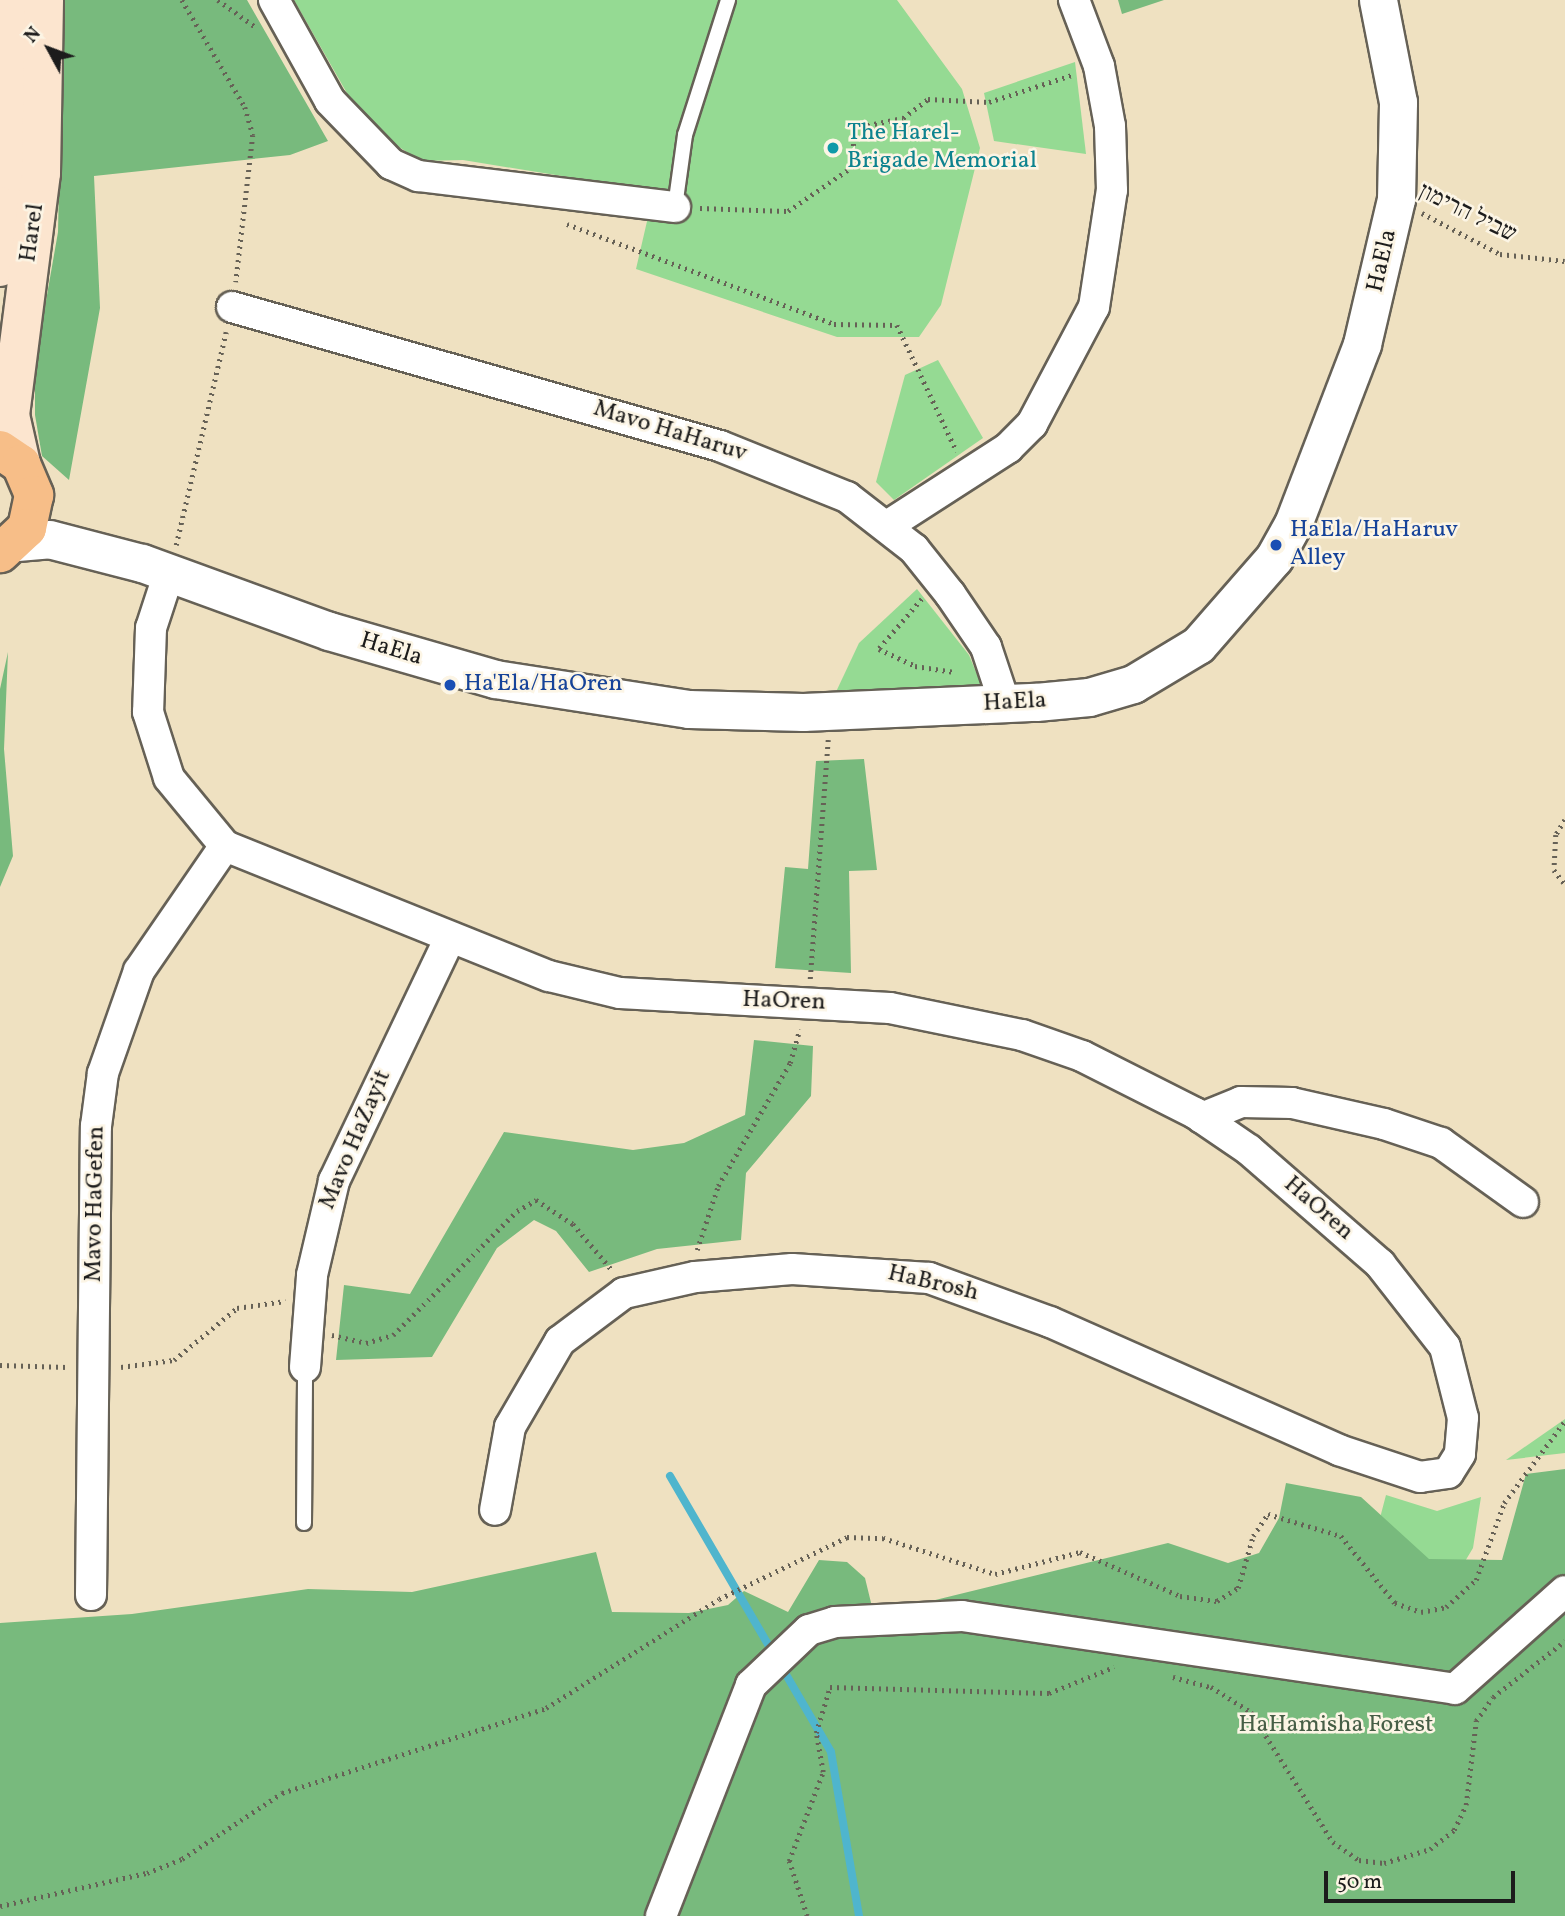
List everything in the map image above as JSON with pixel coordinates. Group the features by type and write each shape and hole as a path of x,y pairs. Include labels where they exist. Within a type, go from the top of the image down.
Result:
{"main road":[{"name":"Harel","path":"0,267 13,171 17,0"},
{"name":"Harel","path":"18,470 10,415 41,173 44,0"},
{"path":"5,551 27,528 18,470"}],"street":[{"path":"274,0 330,101 391,164 418,176 675,207"},
{"path":"887,526 968,475 1032,424 1094,307 1112,190 1099,66 1074,0"},
{"name":"HaEla","path":"5,551 49,539 155,568 329,631 495,679 689,709 830,711 1002,691 1089,697 1133,684 1173,664 1237,608 1293,524 1362,344 1396,199 1398,102 1378,0"},
{"name":"Mavo HaHaruv","path":"232,307 720,446 836,491 887,526 938,579 986,647 1002,691"},
{"name":"HaEla","path":"18,470 56,515 155,568"},
{"name":"HaOren","path":"155,568 148,712 169,778 225,846 549,976 620,993 809,1001 890,1008 1023,1035 1118,1073 1202,1118 1323,1212 1424,1312 1456,1381 1460,1454"},
{"name":"Mavo HaGefen","path":"90,1595 96,1126 103,1073 139,971 225,846"},
{"name":"Mavo HaZayit","path":"305,1367 310,1299 334,1181 450,938"},
{"path":"1202,1118 1241,1102 1292,1103 1384,1124 1441,1143 1522,1202"},
{"name":"HaBrosh","path":"495,1510 510,1427 534,1376 560,1341 624,1293 695,1277 792,1269 929,1278 1050,1322 1339,1450 1420,1477 1438,1478 1460,1454"},
{"path":"661,1916 751,1685 809,1630 835,1622 962,1616 1455,1689 1565,1591"}],"lane":[{"path":"675,207 685,135 728,0"},
{"name":"Mavo HaZayit","path":"304,1523 305,1367"}],"path":[{"path":"675,207 788,211 852,167 854,128 903,118 928,99 989,102 1099,66"},
{"name":"שביל הרימון","path":"1396,199 1500,254 1565,261"},
{"path":"557,219 834,324 897,325 968,475"},
{"path":"938,579 879,649 915,666 1002,691"},
{"path":"695,1277 698,1231 736,1149 790,1063 809,1001 830,711"},
{"path":"1565,820 1556,835 1554,870 1565,884"},
{"path":"307,1330 366,1342 393,1335 517,1211 537,1200 550,1203 607,1260 624,1293"},
{"path":"0,1365 93,1367 174,1360 237,1308 310,1299"},
{"path":"1162,1675 1211,1687 1251,1712 1333,1842 1359,1860 1384,1863 1430,1849 1454,1830 1466,1805 1476,1721 1493,1697 1565,1641"},
{"path":"807,1916 789,1861 823,1772 816,1733 830,1687 1049,1693 1117,1665 1128,1668"}],"green space":[{"path":"63,0 247,0 328,141 290,155 94,176 100,308 69,480 42,456 35,415 35,364 58,232"},
{"path":"294,0 897,0 962,89 980,148 941,305 919,337 837,337 636,269 654,191 463,160 421,161 388,140 348,95"},
{"path":"1118,0 1164,0 1122,14"},
{"path":"1075,62 1086,154 994,141 984,93"},
{"path":"938,360 983,438 894,500 876,482 905,375"},
{"path":"917,589 969,655 983,689 835,694 859,643"},
{"path":"8,652 4,749 13,856 0,887 0,689"},
{"path":"864,759 877,870 849,871 851,973 775,968 785,867 808,869 816,761"},
{"path":"754,1040 813,1046 811,1096 746,1173 741,1240 657,1249 589,1272 556,1231 534,1220 497,1248 432,1357 336,1360 344,1285 410,1294 504,1132 633,1150 684,1143 745,1115"},
{"path":"1565,1419 1565,1453 1506,1460"},
{"name":"HaHamisha Forest","path":"1565,1469 1565,1916 0,1916 0,1623 132,1614 308,1589 412,1592 596,1552 612,1612 689,1613 728,1605 744,1591 788,1612 819,1560 847,1562 865,1578 874,1615 1168,1543 1228,1563 1259,1553 1279,1518 1286,1483 1361,1497 1429,1559 1502,1560 1526,1474"},
{"path":"1386,1495 1437,1511 1481,1497 1473,1548 1455,1578 1375,1537"}],"waterway":[{"path":"670,1476 774,1655"},
{"path":"781,1666 831,1752 859,1916"}],"place":[{"name":"The Harel- Brigade Memorial","path":"833,148"},
{"name":"HaEla/HaHaruv Alley","path":"1276,545"},
{"name":"Ha'Ela/HaOren","path":"450,685"}]}
